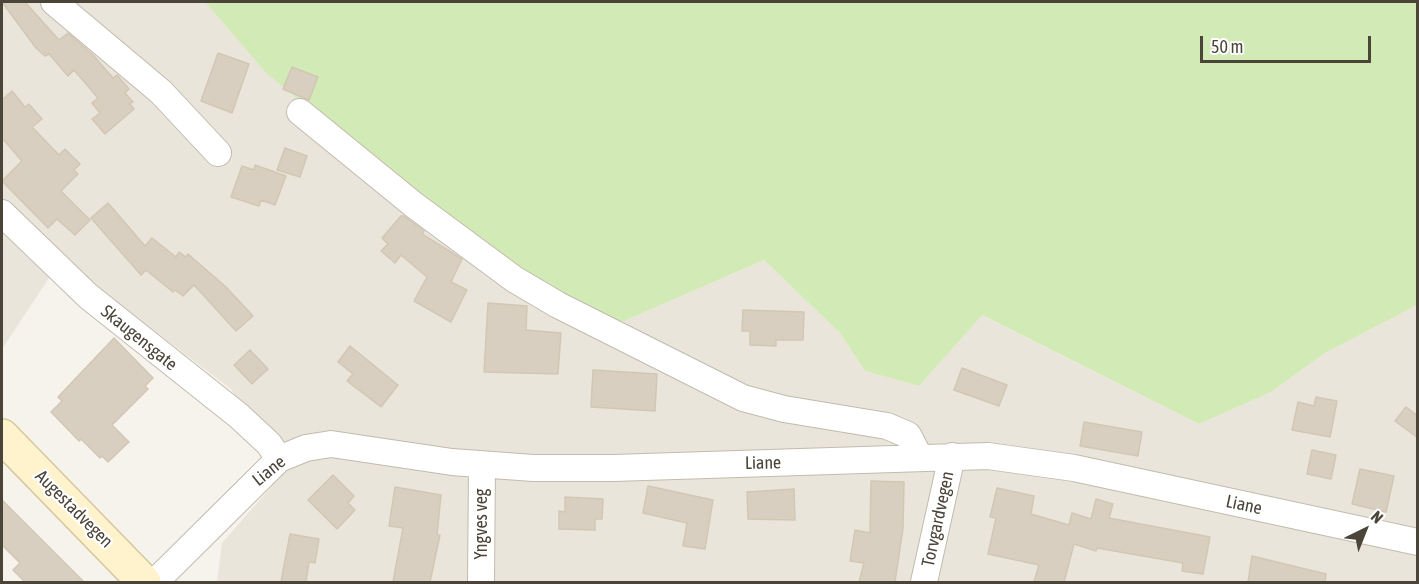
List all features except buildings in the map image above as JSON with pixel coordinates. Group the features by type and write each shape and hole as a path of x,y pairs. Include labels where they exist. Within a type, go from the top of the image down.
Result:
{"main road":[{"name":"Augestadvegen","path":"2,436 144,582"}],"street":[{"path":"54,2 161,92 218,153"},
{"path":"300,112 414,205 514,279 558,305 743,398 784,409 887,426 908,435 920,458"},
{"name":"Skaugensgate","path":"2,213 88,296 239,416 269,444 279,459"},
{"name":"Liane","path":"155,582 279,459 306,448 331,444 482,465 613,468 988,456 1074,468 1418,542"},
{"name":"Torvgardvegen","path":"924,582 952,456"},
{"name":"Yngves veg","path":"481,582 482,465"}],"shaded area":[{"path":"2,2 205,2 266,73 608,328 764,260 840,333 865,371 919,386 981,315 1199,424 1271,392 1325,353 1417,305 1417,582 217,582 222,543 284,472 231,389 61,260 2,349"}],"green space":[{"path":"205,2 1417,2 1417,305 1325,353 1271,392 1199,424 982,315 919,386 865,371 840,333 764,260 608,328 458,229 266,73"}]}
